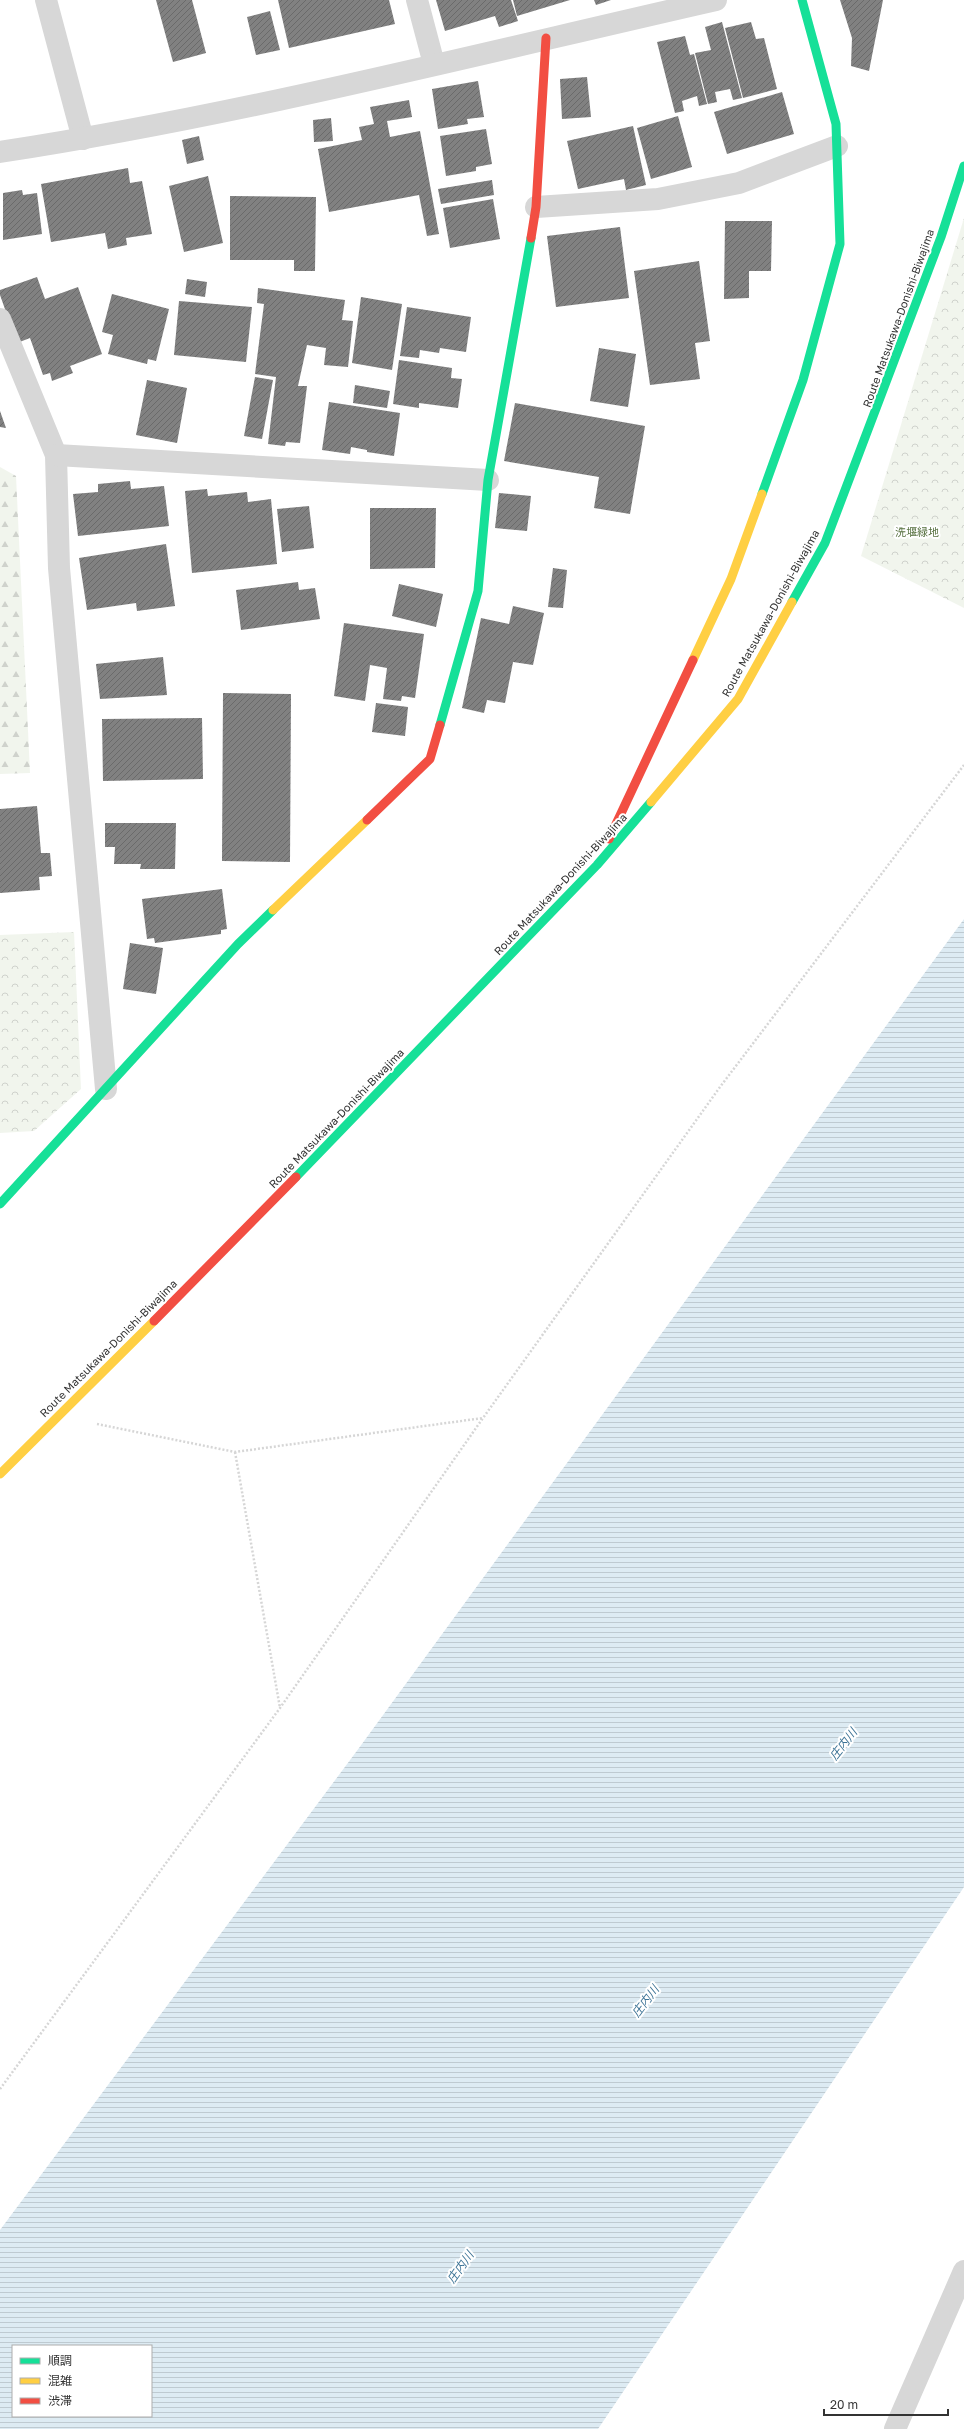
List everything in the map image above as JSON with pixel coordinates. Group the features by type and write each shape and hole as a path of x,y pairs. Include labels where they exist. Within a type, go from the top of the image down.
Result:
{"street":[{"path":"46,0 83,139"},
{"path":"417,0 434,64"},
{"path":"0,152 83,139 434,64 716,0"},
{"path":"597,865 731,579 803,380 840,244 836,124 802,0"},
{"path":"0,1204 238,944 430,759 478,591 488,480 536,207 546,38"},
{"path":"536,207 658,200 739,183 836,146"},
{"name":"Route Matsukawa-Donishi-Biwajima","path":"0,1474 214,1261 597,865 738,699 825,542 941,237 964,166"},
{"path":"0,319 56,455 58,568 106,1089"},
{"path":"56,455 488,480"},
{"path":"895,2429 964,2271"}],"path":[{"path":"0,2089 280,1708 484,1418 720,1087 964,765"},
{"path":"57,1416 234,1452 484,1418"},
{"path":"234,1452 280,1708"}],"green space":[{"name":"洗堰緑地","path":"964,218 964,608 861,556"},
{"path":"0,467 16,476 30,773 0,774"},
{"path":"74,932 81,1089 34,1131 0,1133 0,935"}],"water":[{"name":"庄内川","path":"964,919 964,1887 598,2429 0,2429 0,2230 359,1748"}],"building":[{"path":"156,0 192,0 206,53 173,62"},
{"path":"278,0 389,0 395,24 289,48"},
{"path":"436,0 511,0 518,21 499,27 495,16 445,31"},
{"path":"513,0 570,0 517,16"},
{"path":"594,0 611,0 596,5"},
{"path":"840,0 883,0 869,71 851,66 852,38"},
{"path":"270,11 280,50 256,55 247,17"},
{"path":"722,22 742,98 733,100 730,89 715,92 717,102 708,104 695,53 711,50 705,27"},
{"path":"751,22 756,39 764,38 777,89 743,98 725,28"},
{"path":"685,36 690,55 694,54 707,104 699,106 697,96 682,101 684,111 675,113 657,42"},
{"path":"587,77 591,117 562,119 560,79"},
{"path":"478,81 484,117 467,119 468,124 438,129 432,89"},
{"path":"782,92 794,134 727,154 714,112"},
{"path":"409,100 412,117 387,121 390,137 420,131 439,234 427,236 419,195 329,212 318,149 362,140 359,127 374,124 370,107"},
{"path":"678,116 692,167 651,179 637,128"},
{"path":"331,118 333,141 314,142 313,120"},
{"path":"633,126 646,185 626,190 624,179 578,189 567,141"},
{"path":"486,129 492,164 476,167 476,171 446,176 440,136"},
{"path":"199,136 204,160 187,164 182,140"},
{"path":"128,168 130,183 142,181 152,234 126,238 127,245 108,249 105,233 51,242 41,184"},
{"path":"208,176 223,243 184,252 169,186"},
{"path":"492,180 494,195 441,204 438,189"},
{"path":"22,190 23,195 37,193 42,234 3,240 3,193"},
{"path":"230,196 316,197 315,271 294,271 294,260 230,260"},
{"path":"493,199 500,239 450,248 443,208"},
{"path":"725,221 772,221 771,271 749,271 749,298 724,299"},
{"path":"620,227 629,298 556,307 547,236"},
{"path":"699,261 710,341 695,343 700,379 650,385 634,271"},
{"path":"37,277 45,299 78,287 102,354 70,366 73,373 52,381 50,373 43,375 30,338 17,343 0,295 0,290"},
{"path":"187,279 207,282 205,297 185,294"},
{"path":"258,288 345,300 342,320 353,321 348,367 324,365 326,348 307,345 298,386 307,386 300,443 286,442 285,446 268,444 276,377 255,374 264,304 257,303"},
{"path":"112,294 169,309 156,361 148,359 147,364 108,354 113,335 102,332"},
{"path":"361,297 402,304 392,370 352,363"},
{"path":"179,301 252,307 246,362 174,355"},
{"path":"407,307 471,317 466,352 440,348 439,353 420,350 419,358 400,356"},
{"path":"599,348 636,354 628,407 590,401"},
{"path":"399,360 452,368 451,378 462,379 458,408 419,403 419,408 393,404"},
{"path":"255,377 273,380 262,439 244,436"},
{"path":"147,380 187,388 177,443 136,435"},
{"path":"355,385 390,391 387,408 353,403"},
{"path":"329,402 400,413 394,456 367,452 367,450 351,447 350,454 322,450"},
{"path":"515,403 645,426 630,514 594,508 599,477 504,461"},
{"path":"0,411 6,428 0,427"},
{"path":"130,481 131,489 164,486 169,526 78,536 73,494 98,492 98,484"},
{"path":"207,489 208,496 247,492 248,502 271,499 277,564 192,573 185,491"},
{"path":"499,493 531,496 527,531 495,528"},
{"path":"309,506 314,548 282,552 277,509"},
{"path":"370,508 436,508 435,568 370,569"},
{"path":"166,544 175,606 137,611 136,603 87,610 79,558"},
{"path":"553,568 567,570 563,608 548,607"},
{"path":"298,582 299,590 315,588 320,619 241,630 236,590"},
{"path":"399,584 443,594 436,627 392,616"},
{"path":"513,606 544,613 533,665 513,662 505,703 487,700 484,713 462,708 481,618 509,624"},
{"path":"344,623 424,634 415,698 402,696 401,701 383,699 387,668 370,665 365,701 334,696"},
{"path":"163,657 167,695 100,699 96,664"},
{"path":"223,693 291,694 290,862 222,861"},
{"path":"376,703 408,707 405,736 372,732"},
{"path":"202,718 203,779 103,781 102,719"},
{"path":"37,806 41,853 50,853 52,876 39,877 40,890 0,893 0,809"},
{"path":"105,823 176,823 175,869 140,869 141,864 114,864 115,847 105,847"},
{"path":"222,889 227,929 221,930 221,934 155,943 154,938 147,939 142,899"},
{"path":"130,943 163,948 156,994 123,989"}],"traffic: fast":[{"path":"762,494 803,380 840,244 836,124 802,0"},
{"path":"792,602 825,543 941,237 964,166"},
{"path":"440,725 478,591 488,480 531,238"},
{"path":"296,1177 597,865 651,802"},
{"path":"0,1204 238,944 273,910"}],"traffic: slow":[{"path":"693,660 731,579 762,494"},
{"path":"651,802 738,699 792,602"},
{"path":"273,910 367,820"},
{"path":"0,1474 154,1321"}],"traffic: jam":[{"path":"531,238 536,207 546,38"},
{"path":"609,839 693,660"},
{"path":"367,820 430,759 440,725"},
{"path":"154,1321 296,1177"}]}
